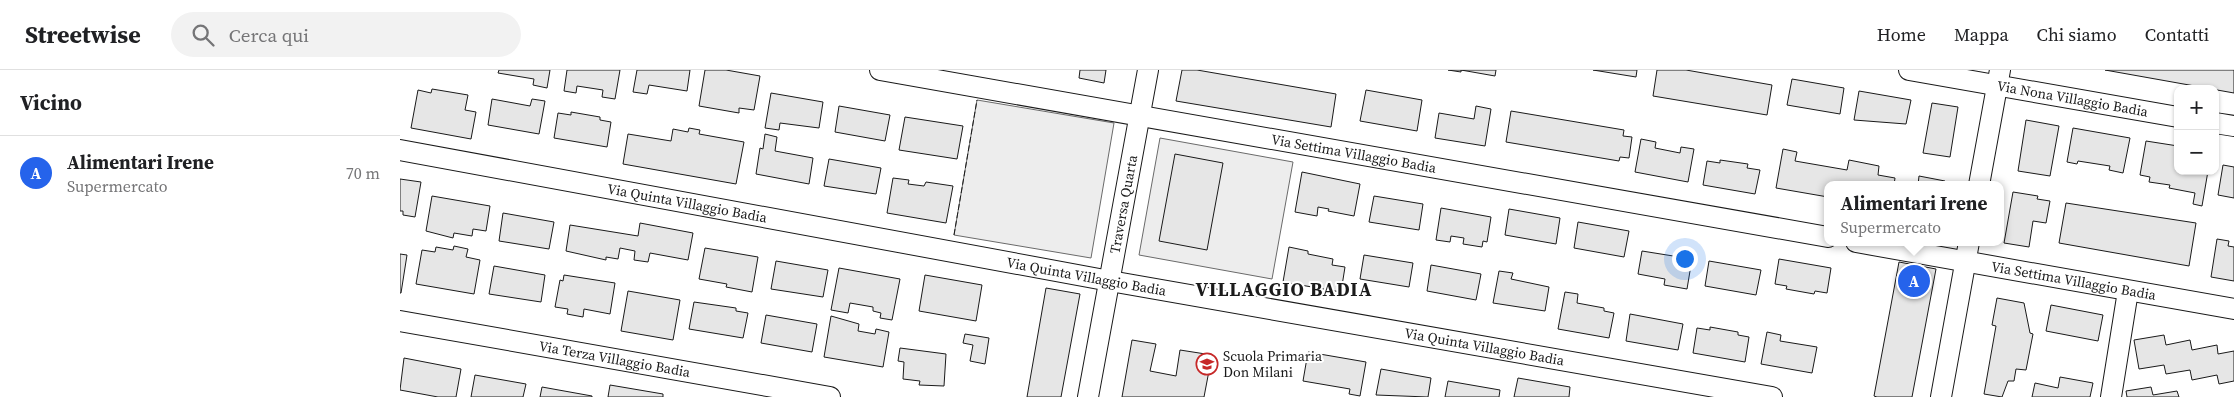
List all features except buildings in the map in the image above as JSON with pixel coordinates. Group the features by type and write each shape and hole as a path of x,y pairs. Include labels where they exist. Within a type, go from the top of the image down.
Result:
{"street":[{"name":"Via Settima Villaggio Badia","path":"880,70 1824,236"},
{"name":"Traversa Quarta","path":"1088,397 1148,70"},
{"name":"Via Nona Villaggio Badia","path":"1909,70 1998,78 2174,115"},
{"path":"1980,181 1998,78"},
{"path":"2219,124 2234,126"},
{"name":"Via Quinta Villaggio Badia","path":"400,150 1110,281 1772,397"},
{"name":"Via Settima Villaggio Badia","path":"1900,246 1967,252 2128,290 2234,309"},
{"path":"1940,397 1967,252"},
{"path":"2112,397 2128,290"},
{"name":"Via Terza Villaggio Badia","path":"400,321 830,397"}],"shaded area":[{"path":"977,100 1114,123 1091,258 954,235"},
{"path":"1160,138 1293,162 1272,279 1139,255"}],"fence":[{"path":"954,235 977,100"}],"place":[{"name":"Alimentari Irene","path":"1914,281"},
{"name":"Scuola Primaria Don Milani","path":"1207,364"}],"district":[{"name":"VILLAGGIO BADIA","path":"1284,289"}]}
